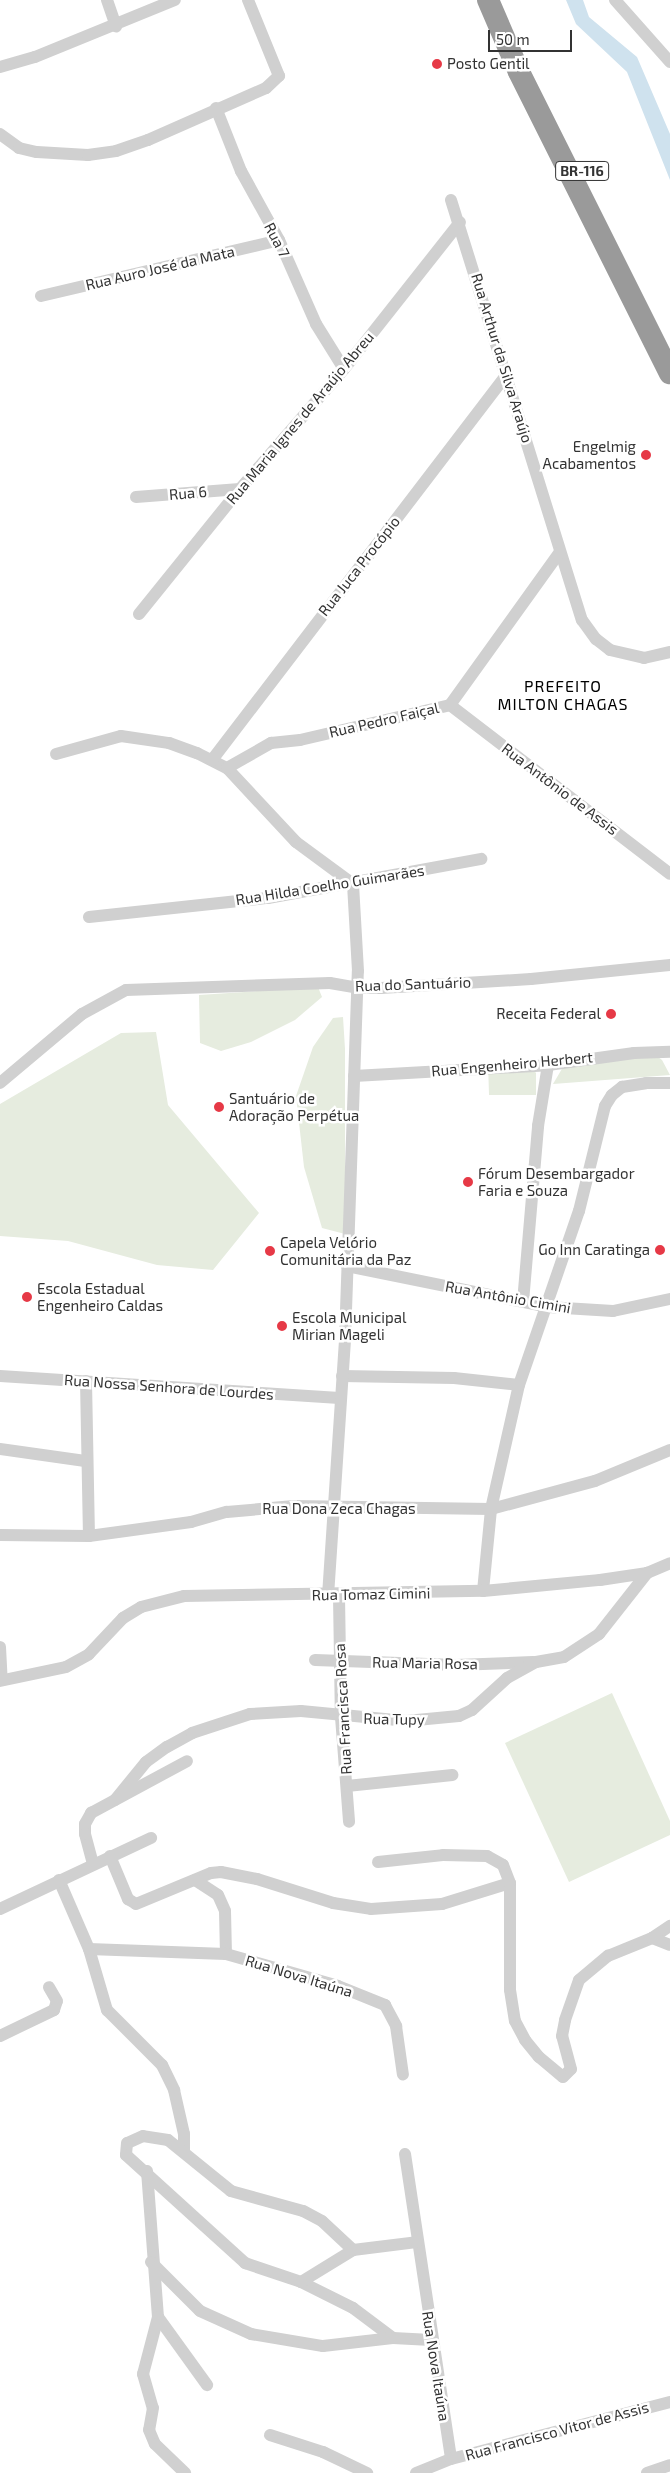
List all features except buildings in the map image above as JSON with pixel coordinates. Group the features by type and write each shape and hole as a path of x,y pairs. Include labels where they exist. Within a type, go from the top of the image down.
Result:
{"highway":[{"name":"BR-116","path":"488,0 519,72 670,372"},
{"name":"BR-116","path":"499,0 539,91 670,340"}],"street":[{"path":"107,0 116,26"},
{"path":"0,67 116,26 175,0"},
{"path":"0,134 19,148 37,152 88,155 116,151 148,140 216,108 266,88 279,76 248,0"},
{"path":"616,0 670,62"},
{"name":"Rua 7","path":"216,108 241,171 279,240 316,324 344,368"},
{"name":"Rua Arthur da Silva Araújo","path":"451,200 460,222 508,373 560,552 582,620 596,638 610,650 626,656 644,658 670,652"},
{"name":"Rua Maria Ignes de Araújo Abreu","path":"140,614 240,489 344,368 460,222"},
{"name":"Rua Auro José da Mata","path":"41,296 279,240"},
{"name":"Rua Juca Procópio","path":"212,760 508,373"},
{"name":"Rua 6","path":"136,497 240,489"},
{"name":"Rua Pedro Faiçal","path":"226,768 271,743 300,740 450,705 560,552"},
{"name":"Rua Antônio de Assis","path":"450,705 670,874"},
{"path":"56,754 121,736 169,743 212,760 226,768 296,842 353,884"},
{"name":"Rua Hilda Coelho Guimarães","path":"89,916 268,898 353,884 481,859"},
{"name":"Rua Francisca Rosa","path":"349,1822 341,1717 341,1662 333,1596 334,1506 347,1266 357,988 353,884"},
{"name":"Rua do Santuário","path":"0,1083 82,1014 126,990 330,983 357,988 531,979 670,965"},
{"name":"Rua Engenheiro Herbert","path":"354,1076 548,1065 634,1053 670,1052"},
{"path":"523,1302 538,1126 548,1065"},
{"path":"483,1591 491,1509 519,1385 548,1307 579,1211 605,1106 612,1094 622,1087 646,1082 670,1083"},
{"name":"Rua Antônio Cimini","path":"347,1266 548,1307 613,1311 670,1298"},
{"name":"Rua Nossa Senhora de Lourdes","path":"0,1376 339,1398"},
{"path":"342,1376 454,1378 519,1385"},
{"path":"86,1381 85,1461 88,1536"},
{"path":"0,1449 85,1461"},
{"name":"Rua Dona Zeca Chagas","path":"0,1535 88,1536 191,1522 227,1512 261,1508 334,1506 491,1509 595,1480 670,1450"},
{"name":"Rua Tomaz Cimini","path":"1,1681 46,1673 89,1654 124,1618 160,1601 208,1595 333,1596 483,1591 647,1573 670,1563"},
{"name":"Rua Tupy","path":"114,1800 146,1762 192,1733 217,1723 250,1714 301,1711 341,1717 406,1721 459,1716 472,1710 507,1678 536,1662 564,1657 599,1634 647,1573"},
{"path":"0,1647 1,1681"},
{"name":"Rua Maria Rosa","path":"315,1660 456,1665 536,1662"},
{"path":"94,1864 85,1824 91,1813 187,1761"},
{"path":"347,1786 452,1775"},
{"path":"0,1909 151,1838"},
{"path":"378,1862 443,1855 487,1856 503,1865 510,1883 512,2008 525,2040 558,2076 566,2076 571,2069 562,2036 571,1998 580,1980 608,1956 652,1938 670,1926"},
{"path":"110,1856 128,1899 136,1904 212,1873 232,1874 333,1903 371,1909 442,1904 510,1883"},
{"path":"59,1880 89,1949 107,2010 162,2065 178,2105 184,2134 184,2151"},
{"name":"Rua Nova Itaúna","path":"196,1880 218,1895 225,1911 226,1954 338,1986 385,2005 396,2026 403,2076"},
{"path":"652,1938 670,1945"},
{"path":"89,1949 226,1954"},
{"path":"0,2036 54,2010 57,2001 49,1987"},
{"path":"353,2250 322,2221 304,2211 231,2191 184,2151 154,2135 134,2139 127,2143 124,2149 126,2155 147,2171 230,2252 252,2266 301,2282 353,2308 393,2338"},
{"name":"Rua Nova Itaúna","path":"405,2154 431,2340 451,2459"},
{"path":"147,2171 152,2262 158,2317 142,2374 153,2408 150,2435 185,2473"},
{"path":"301,2282 353,2250 417,2242"},
{"path":"152,2262 200,2311 250,2334 323,2346 393,2338 431,2340"},
{"path":"158,2317 207,2385"},
{"name":"Rua Francisco Vitor de Assis","path":"416,2473 451,2459 670,2402"},
{"path":"270,2435 323,2452 367,2473"},
{"path":"647,2473 670,2465"}],"shaded area":[{"path":"318,987 322,997 295,1020 251,1042 221,1051 200,1043 199,995"},
{"path":"343,1017 345,1049 345,1234 322,1228 304,1167 296,1096 313,1047 333,1018"},
{"path":"156,1032 168,1105 259,1213 213,1270 157,1265 68,1241 0,1236 0,1104 121,1033"},
{"path":"654,1054 662,1060 670,1075 553,1084 566,1062"},
{"path":"488,1062 527,1062 536,1073 536,1095 489,1095"},
{"path":"612,1693 670,1821 670,1835 569,1882 505,1743"}],"water":[{"path":"566,0 583,0 589,17 637,57 670,134 670,180 627,72 576,24"}],"place":[{"name":"Posto Gentil","path":"437,64"},
{"name":"Engelmig Acabamentos","path":"646,455"},
{"name":"Receita Federal","path":"611,1014"},
{"name":"Santuário de Adoração Perpétua","path":"219,1107"},
{"name":"Fórum Desembargador Faria e Souza","path":"468,1182"},
{"name":"Go Inn Caratinga","path":"660,1250"},
{"name":"Capela Velório Comunitária da Paz","path":"270,1251"},
{"name":"Escola Estadual Engenheiro Caldas","path":"27,1297"},
{"name":"Escola Municipal Mirian Mageli","path":"282,1326"}],"district":[{"name":"PREFEITO MILTON CHAGAS","path":"563,695"}]}
